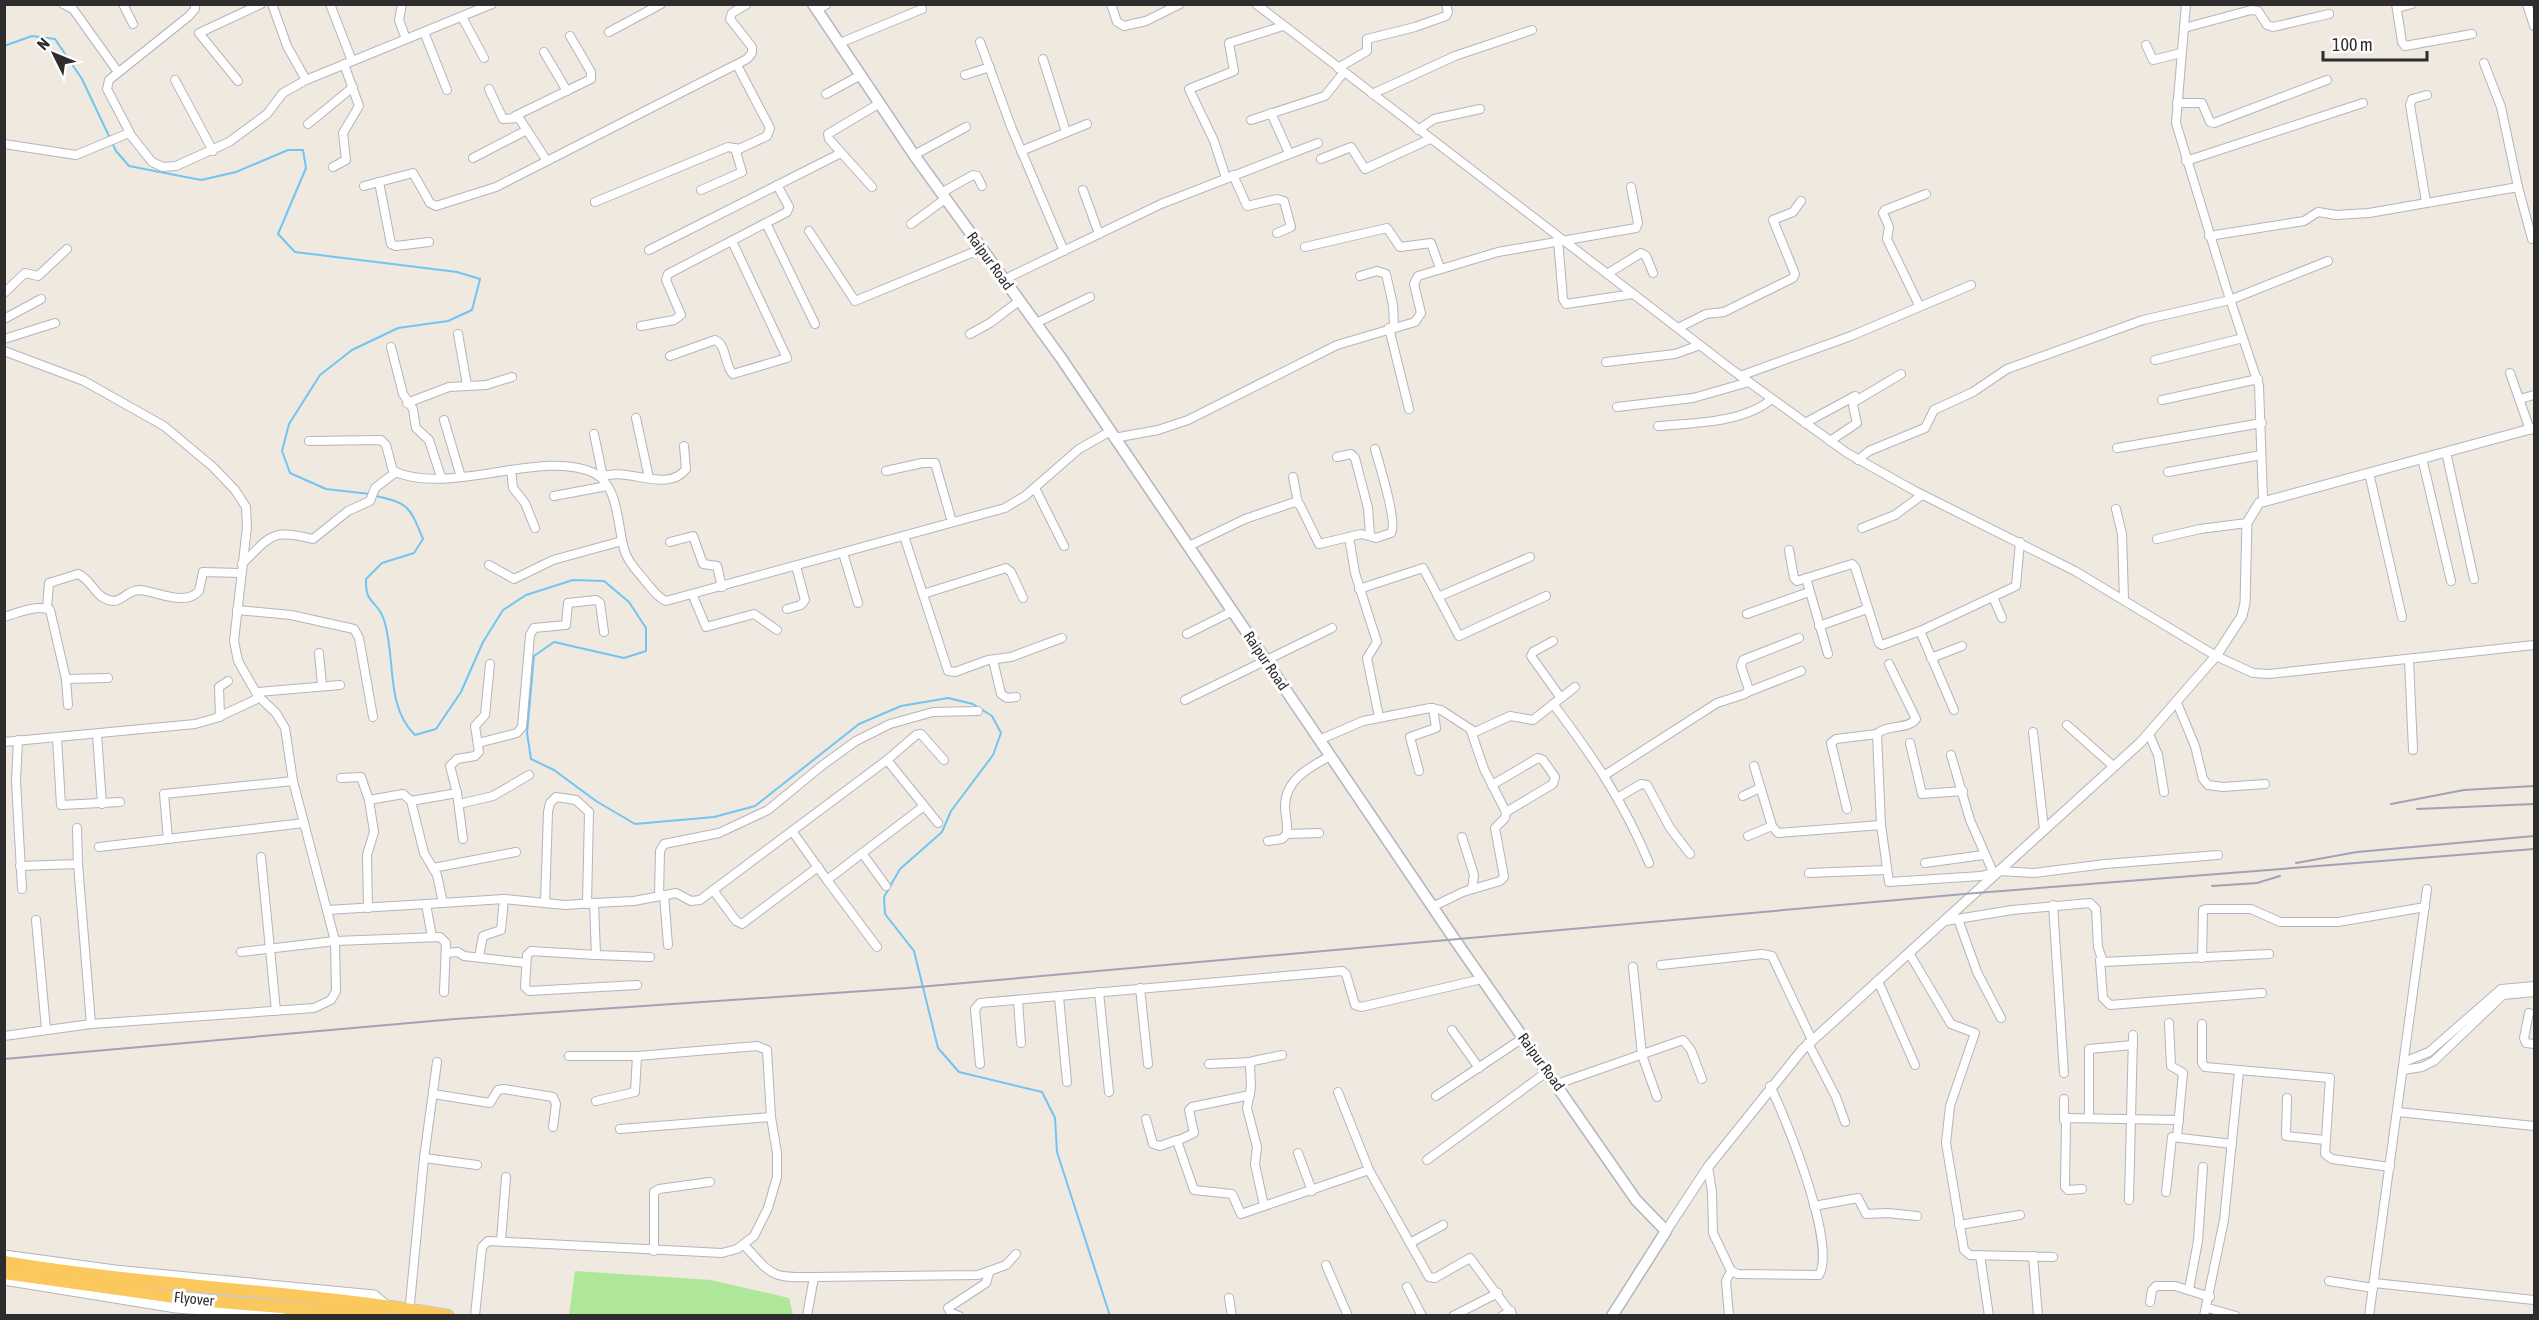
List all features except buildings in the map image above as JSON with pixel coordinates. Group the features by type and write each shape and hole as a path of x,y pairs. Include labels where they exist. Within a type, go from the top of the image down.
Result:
{"highway":[{"name":"Flyover","path":"5,1263 96,1277 321,1299 386,1310"},
{"name":"Flyover","path":"5,1263 197,1300 386,1310"},
{"path":"386,1310 448,1316"}],"main road":[{"name":"Raipur Road","path":"819,6 840,43 914,155 1036,323 1432,907 1636,1200 1666,1231"},
{"path":"1612,1316 1666,1231"}],"street":[{"path":"63,4 73,9 118,72"},
{"path":"123,4 133,24"},
{"path":"195,4 195,10 189,16 118,72 106,87 130,134 147,157 163,167 176,166 213,151 267,114 284,93 306,80 492,4"},
{"path":"238,81 200,33 261,4"},
{"path":"272,4 287,46 306,80"},
{"path":"330,4 359,106 344,133 347,157 344,163 333,167"},
{"path":"402,4 399,20 406,39"},
{"path":"609,32 661,4"},
{"path":"364,186 414,173 430,203 440,206 496,187 747,59 752,50 730,17 734,11 747,4"},
{"path":"1111,4 1118,22 1124,26 1146,21 1180,4"},
{"path":"1256,4 1560,240 1830,441 1858,460 1922,495 2020,542 2124,599 2216,656 2260,674 2535,645"},
{"path":"1251,120 1325,96 1341,70 1367,51 1367,39 1409,29 1446,16 1448,12 1446,4"},
{"path":"2186,4 2176,123 2209,236 2258,379 2262,423 2261,455 2264,500"},
{"path":"2412,4 2397,6 2402,42 2408,47 2472,34"},
{"path":"2527,4 2534,26"},
{"path":"840,43 922,9"},
{"path":"2184,28 2255,10 2273,27 2329,14"},
{"path":"462,17 484,58"},
{"path":"1277,233 1290,227 1284,201 1277,199 1247,207 1230,177 1189,89 1194,85 1232,73 1234,68 1229,43 1284,26"},
{"path":"1372,94 1455,56 1532,30"},
{"path":"424,32 447,90"},
{"path":"489,89 503,119 515,116 592,77 570,36"},
{"path":"980,42 1021,151 1064,251"},
{"path":"2146,45 2153,60 2181,53"},
{"path":"544,51 567,91"},
{"path":"1043,59 1066,132"},
{"path":"2484,63 2501,107 2532,239"},
{"path":"595,202 728,147 735,148 758,142 770,132 737,65"},
{"path":"965,75 990,67"},
{"path":"825,94 861,75"},
{"path":"175,80 213,151"},
{"path":"2177,104 2199,102 2210,122 2214,123 2327,80"},
{"path":"308,124 353,87"},
{"path":"2426,202 2410,102 2427,95"},
{"path":"872,187 829,139 829,132 880,103"},
{"path":"2186,161 2363,103"},
{"path":"1418,130 1434,119 1480,109"},
{"path":"1271,113 1289,153"},
{"path":"515,116 547,161"},
{"path":"1021,151 1087,124"},
{"path":"914,155 966,127"},
{"path":"473,158 526,130"},
{"path":"4,144 76,155 130,134"},
{"path":"1321,159 1351,147 1365,169 1430,139"},
{"path":"1003,280 1161,204 1318,142"},
{"path":"701,190 742,172 735,148"},
{"path":"649,250 841,153"},
{"path":"911,224 943,196 973,175 977,176 982,186"},
{"path":"379,182 391,244 396,246 429,242"},
{"path":"641,326 679,318 681,311 666,280 667,275 789,209 777,185"},
{"path":"594,434 602,478 613,500 629,561 663,600 693,596 1010,506 1035,488 1079,449 1111,435 1158,430 1188,420 1337,345 1419,320 1421,313 1414,281 1418,276 1498,252 1636,228 1638,223 1631,187"},
{"path":"2209,236 2304,221 2318,212 2336,215 2369,213 2518,187"},
{"path":"1083,190 1099,234"},
{"path":"1919,305 1887,239 1888,227 1883,213 1885,210 1926,194"},
{"path":"1678,328 1706,314 1725,312 1793,278 1792,268 1773,220 1792,212 1801,201"},
{"path":"766,222 815,324"},
{"path":"1305,248 1387,228 1400,248 1431,243 1440,268"},
{"path":"809,231 855,301 981,249"},
{"path":"1560,240 1563,299 1566,304 1633,294"},
{"path":"670,356 715,339 721,344 733,374 788,358 732,241"},
{"path":"4,293 25,273 38,276 67,249"},
{"path":"1607,274 1641,254 1646,256 1653,273"},
{"path":"1858,460 1869,451 1925,428 1934,410 1973,392 2007,369 2143,320 2230,300 2328,261"},
{"path":"1360,276 1377,271 1386,274 1393,305 1392,328 1409,409"},
{"path":"1740,376 1851,336 1919,305 1971,285"},
{"path":"1036,323 1090,297"},
{"path":"4,319 41,299"},
{"path":"970,334 990,323 1019,301"},
{"path":"4,339 55,323"},
{"path":"458,334 467,385"},
{"path":"2155,360 2243,338"},
{"path":"1606,362 1676,354 1700,345"},
{"path":"391,347 418,432 429,440 441,477"},
{"path":"4,351 84,381 164,426 213,467 246,507 247,527 235,646 238,661 258,694 282,720 285,728 293,781 335,941 336,991 331,1000 314,1008 91,1024 4,1036"},
{"path":"1666,1231 1708,1167 1770,1086 1810,1042 2149,734 2216,656 2242,616 2245,603 2247,523 2252,511 2264,500 2532,429 2510,373"},
{"path":"1830,441 1857,423 1854,402 1901,374"},
{"path":"407,403 449,387 486,385 512,377"},
{"path":"2162,400 2258,379"},
{"path":"1617,407 1686,400 1749,382"},
{"path":"2520,399 2535,395"},
{"path":"1806,423 1855,396"},
{"path":"1658,426 1712,421 1755,409 1772,399"},
{"path":"636,418 648,478"},
{"path":"444,420 460,477"},
{"path":"2117,448 2262,423"},
{"path":"309,441 381,440 386,445 392,468 396,472 441,477 559,467 581,469 602,478 610,475 648,478 676,477 684,472 684,446"},
{"path":"1293,477 1298,502 1320,544 1349,537 1370,535 1379,537 1393,532 1394,528 1375,449"},
{"path":"2446,452 2474,579"},
{"path":"1337,457 1351,454 1355,458 1368,508 1370,535"},
{"path":"2168,472 2261,455"},
{"path":"2422,458 2451,581"},
{"path":"886,471 922,463 935,463 952,522"},
{"path":"512,470 514,491 525,503 535,528"},
{"path":"242,564 275,534 285,532 313,539 348,511 370,501 375,488 396,472"},
{"path":"2369,472 2402,617"},
{"path":"554,496 607,486"},
{"path":"1035,488 1064,546"},
{"path":"1862,528 1895,515 1922,495"},
{"path":"1189,546 1245,519 1298,502"},
{"path":"2116,509 2121,534 2124,599"},
{"path":"2157,539 2200,529 2247,523"},
{"path":"670,542 693,536 703,564 713,563 717,566 722,587"},
{"path":"904,536 948,671 955,672 1011,657 1062,638"},
{"path":"1349,537 1359,589 1377,642 1366,658 1379,717"},
{"path":"489,565 514,579 553,560 622,541"},
{"path":"1789,550 1794,578 1797,581 1852,564 1879,643 1882,645 1920,631 2016,586 2020,542"},
{"path":"843,553 858,603"},
{"path":"1438,597 1530,557"},
{"path":"787,609 801,605 805,600 796,566"},
{"path":"923,594 1006,568 1011,572 1023,598"},
{"path":"1359,589 1423,568 1459,636 1546,596"},
{"path":"68,705 66,679 52,614 47,608 49,583 78,574 84,577 102,598 114,601 137,590 166,596 191,597 199,591 203,572 241,573"},
{"path":"1806,578 1828,654"},
{"path":"1747,614 1809,592"},
{"path":"693,596 706,627 754,614 777,630"},
{"path":"1993,597 2002,618"},
{"path":"478,743 517,733 522,727 530,635 534,628 566,626 568,603 596,600 600,603 604,632"},
{"path":"4,616 47,608"},
{"path":"1819,626 1867,609"},
{"path":"237,610 291,615 354,629 359,638 373,717"},
{"path":"1187,634 1233,611"},
{"path":"1185,700 1332,628"},
{"path":"1920,631 1954,710"},
{"path":"1748,692 1741,666 1743,660 1799,638"},
{"path":"1553,642 1533,652 1531,656 1561,698"},
{"path":"1931,658 1962,646"},
{"path":"319,653 322,686"},
{"path":"993,660 1001,694 1007,698 1016,696"},
{"path":"2409,660 2413,750"},
{"path":"463,839 451,763 457,759 477,755 478,743 475,726 485,715 490,664"},
{"path":"1847,809 1831,743 1836,739 1877,734 1882,730 1915,722 1890,664"},
{"path":"1605,775 1722,701 1801,670"},
{"path":"66,679 108,678"},
{"path":"220,717 219,687 228,681"},
{"path":"258,694 340,685"},
{"path":"1471,731 1480,731 1510,716 1531,720 1575,687"},
{"path":"4,742 195,724 220,717 255,700 258,694"},
{"path":"2177,703 2208,785 2223,787 2265,784"},
{"path":"1553,704 1619,797 1649,863"},
{"path":"1419,771 1410,737 1436,728 1433,708"},
{"path":"1319,740 1350,726 1379,717 1433,708 1441,710 1471,731 1492,785 1506,812 1505,818 1495,828 1503,879 1472,889 1432,907"},
{"path":"668,945 662,896 660,851 664,844 719,833 768,810 856,741 890,724 933,712 978,711"},
{"path":"2067,725 2113,766"},
{"path":"2033,732 2044,829"},
{"path":"97,734 102,804"},
{"path":"327,910 504,899 545,903 591,903 678,894 694,901 713,890 887,760 918,734 944,760"},
{"path":"1877,734 1881,825 1889,882 1981,876 1996,872 2034,873 2115,863 2218,855"},
{"path":"2149,734 2158,755 2163,792"},
{"path":"57,737 60,802 65,807 120,802"},
{"path":"18,740 16,781 21,889"},
{"path":"1910,742 1922,794 1963,791"},
{"path":"1951,755 1983,855 1996,872"},
{"path":"1287,834 1285,806 1291,786 1302,772 1330,756"},
{"path":"1492,785 1538,758 1544,760 1555,777 1553,784 1506,812"},
{"path":"887,760 938,823"},
{"path":"1754,766 1773,826 1778,833 1806,829 1881,825"},
{"path":"459,804 493,796 528,776"},
{"path":"341,778 361,777 369,800 374,832 367,855 368,908"},
{"path":"168,839 164,795 293,781"},
{"path":"1619,797 1641,784 1647,785 1671,828 1690,854"},
{"path":"1743,796 1760,788"},
{"path":"411,801 457,792"},
{"path":"369,800 403,794 411,801 424,853 433,868 443,903"},
{"path":"545,903 550,802 556,797 576,800 589,812 591,903 596,955"},
{"path":"827,880 924,806"},
{"path":"99,847 304,823"},
{"path":"1748,836 1773,826"},
{"path":"77,828 91,1024"},
{"path":"792,831 877,947"},
{"path":"1268,841 1282,838 1287,834 1319,833"},
{"path":"1462,837 1474,875 1472,889"},
{"path":"433,868 516,852"},
{"path":"862,853 886,886"},
{"path":"1924,863 1983,855"},
{"path":"261,857 276,1011"},
{"path":"20,866 78,864"},
{"path":"713,890 736,921 742,924 818,867"},
{"path":"1809,873 1886,870"},
{"path":"2370,1316 2427,889"},
{"path":"480,957 483,936 501,930 504,899"},
{"path":"1945,921 2053,905 2090,903 2096,906 2103,998 2110,1005 2262,993"},
{"path":"426,904 432,937"},
{"path":"2053,905 2064,1073"},
{"path":"2202,958 2202,913 2206,909 2251,909 2280,922 2338,922 2425,907"},
{"path":"1958,919 1977,972 2001,1018"},
{"path":"36,920 46,1029"},
{"path":"241,952 335,941 440,936 445,940 446,953 444,992"},
{"path":"637,985 529,991 525,987 526,963 529,953 535,951 650,957"},
{"path":"446,953 458,952 461,956 526,963"},
{"path":"1909,953 1951,1024 1975,1033 1950,1106 1946,1143 1965,1252 1980,1255 2053,1257"},
{"path":"1661,964 1762,954 1772,956 1836,1097 1845,1122"},
{"path":"2100,960 2106,963 2269,954"},
{"path":"1634,967 1642,1055 1657,1097"},
{"path":"980,1064 976,1006 980,1004 1342,971 1346,974 1355,1005 1361,1007 1482,979"},
{"path":"1878,981 1915,1065"},
{"path":"2404,1066 2422,1067 2434,1061 2504,991 2535,986"},
{"path":"1140,988 1148,1064"},
{"path":"2504,991 2535,992"},
{"path":"1099,992 1109,1092"},
{"path":"1059,997 1067,1082"},
{"path":"1018,1001 1021,1043"},
{"path":"2529,1013 2524,1038 2526,1043 2535,1044"},
{"path":"2169,1023 2171,1066 2183,1073 2177,1137"},
{"path":"2202,1024 2203,1066 2330,1078 2325,1140 2325,1152 2328,1158 2390,1167"},
{"path":"1452,1030 1479,1068"},
{"path":"2129,1200 2133,1118 2133,1035"},
{"path":"1436,1096 1523,1038"},
{"path":"1557,1084 1686,1041 1701,1079"},
{"path":"2089,1118 2089,1049 2133,1045"},
{"path":"475,1316 482,1247 488,1241 722,1253 744,1245 754,1236 762,1223 777,1178 777,1153 771,1117 769,1054 762,1047 637,1056 569,1056"},
{"path":"1209,1064 1251,1062 1282,1055"},
{"path":"596,1101 635,1092 637,1056"},
{"path":"408,1311 424,1158 437,1062"},
{"path":"1251,1062 1250,1095 1247,1108 1257,1147 1255,1164 1264,1206"},
{"path":"1427,1160 1548,1071"},
{"path":"2235,1316 2206,1312 2224,1220 2239,1071"},
{"path":"1708,1167 1712,1192 1713,1233 1731,1271 1738,1274 1819,1275 1822,1269 1821,1251 1814,1206 1792,1132 1770,1086"},
{"path":"433,1094 490,1103 498,1090 504,1089 554,1097 556,1104 553,1127"},
{"path":"1338,1092 1369,1170 1430,1278 1436,1278 1470,1258 1512,1313 1502,1316"},
{"path":"1146,1119 1153,1144 1160,1146 1194,1132 1188,1113 1192,1107 1250,1095"},
{"path":"2287,1098 2286,1136 2325,1140"},
{"path":"2064,1099 2064,1187 2068,1190 2082,1189"},
{"path":"2398,1112 2535,1126"},
{"path":"620,1129 771,1117"},
{"path":"2064,1120 2133,1118 2179,1120"},
{"path":"2166,1192 2170,1139 2177,1137 2232,1144"},
{"path":"1177,1140 1194,1190 1232,1194 1241,1214 1369,1170"},
{"path":"1298,1152 1312,1191"},
{"path":"424,1158 477,1165"},
{"path":"2188,1290 2198,1241 2203,1167"},
{"path":"501,1240 506,1177"},
{"path":"654,1251 654,1192 659,1189 710,1182"},
{"path":"1814,1206 1858,1198 1866,1214 1887,1213 1917,1216"},
{"path":"1959,1225 2020,1215"},
{"path":"1410,1243 1443,1225"},
{"path":"744,1245 765,1269 773,1275 785,1277 978,1275 989,1273 1006,1265 1016,1254"},
{"path":"1980,1255 1989,1316"},
{"path":"2033,1256 2038,1316"},
{"path":"5,1263 115,1270 374,1295 386,1310"},
{"path":"1326,1265 1348,1316"},
{"path":"1729,1316 1726,1281 1731,1271"},
{"path":"959,1316 951,1313 948,1308 986,1283 989,1273"},
{"path":"807,1316 814,1276"},
{"path":"4,1280 176,1308 281,1316"},
{"path":"2329,1281 2535,1300"},
{"path":"2150,1302 2152,1290 2156,1286 2188,1290 2210,1297"},
{"path":"1407,1287 1422,1316"},
{"path":"1453,1316 1498,1293"},
{"path":"1229,1298 1232,1316"}],"green space":[{"path":"575,1271 711,1280 789,1298 793,1315 569,1315"}],"waterway":[{"path":"4,46 32,36 55,39 82,79 116,151 129,166 201,180 236,172 288,150 303,150 306,168 278,234 295,252 457,272 480,279 472,310 448,321 398,328 352,350 320,375 289,424 282,451 290,473 326,489 370,494"},
{"path":"376,496 396,501 407,509 415,520 423,539 414,553 382,563 366,579 368,594 379,609 388,634 395,696 399,710 415,735 436,729 461,692 483,642 503,610 526,595 573,580 604,581 629,602 646,628 646,651 624,658 554,642 534,656 527,733 531,759 554,770 596,801 635,824 714,817 755,806 859,724 901,706 948,698 973,704 992,716 1001,733 993,755 951,811 942,832 900,869 884,897 885,914 914,951 938,1048 959,1072 1042,1092 1055,1118 1057,1152 1110,1316"}],"railway":[{"path":"2391,804 2464,790 2534,786"},
{"path":"2417,809 2534,804"},
{"path":"2296,863 2357,852 2534,836"},
{"path":"4,1059 455,1019 907,988 1976,893 2534,849"},
{"path":"2212,886 2257,883 2280,876"}]}
